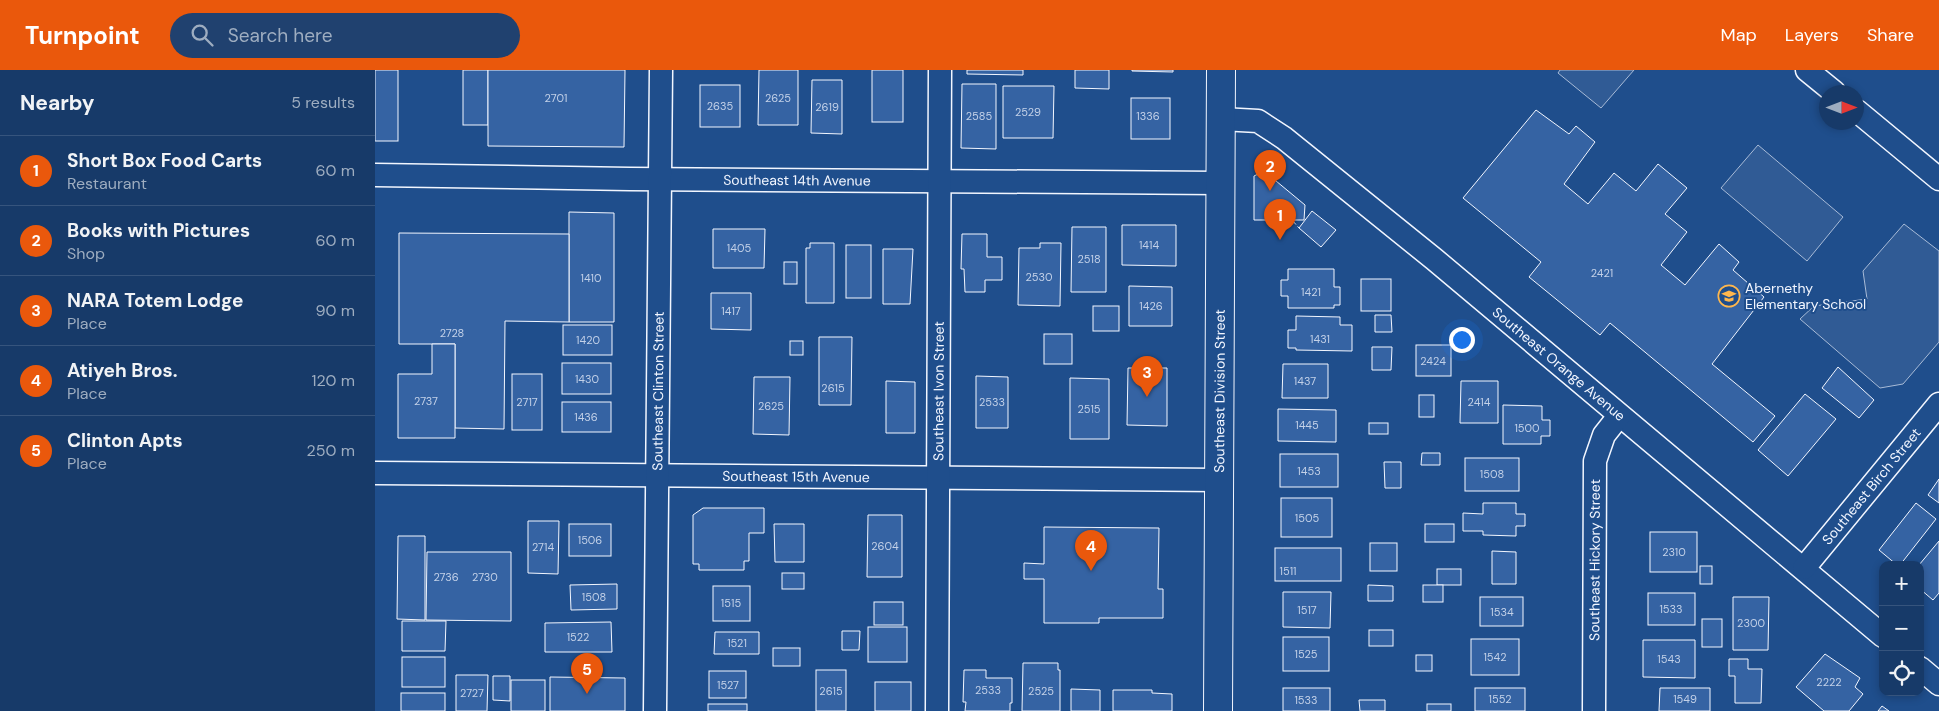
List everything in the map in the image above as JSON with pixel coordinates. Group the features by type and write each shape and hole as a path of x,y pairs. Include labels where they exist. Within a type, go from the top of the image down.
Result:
{"main road":[{"name":"Southeast Division Street","path":"1218,711 1221,70"}],"street":[{"name":"Southeast Clinton Street","path":"655,711 661,70"},
{"name":"Southeast Ivon Street","path":"937,711 939,70"},
{"path":"1807,70 1825,85"},
{"path":"1864,117 1939,179"},
{"name":"Southeast Orange Avenue","path":"1221,119 1258,121 1284,138 1434,259 1879,633"},
{"name":"Southeast 14th Avenue","path":"375,175 660,180 1220,183"},
{"name":"Southeast Birch Street","path":"1804,568 1939,404"},
{"name":"Southeast Hickory Street","path":"1594,711 1595,461 1604,435 1619,416"},
{"name":"Southeast 15th Avenue","path":"375,473 1218,480"},
{"path":"1924,671 1939,684"}],"shaded area":[{"path":"1560,70 1634,70 1601,108 1558,73"},
{"path":"1758,145 1843,217 1807,261 1721,188"},
{"path":"1904,224 1939,251 1939,342 1903,384 1880,388 1800,319 1814,306 1867,299 1863,271"}],"building":[{"path":"375,70 398,70 398,141 375,141"},
{"path":"463,70 488,70 488,125 463,125"},
{"path":"488,70 625,70 624,147 488,146"},
{"path":"759,70 798,70 798,125 758,125"},
{"path":"872,70 903,70 903,122 872,122"},
{"path":"967,70 1023,70 1023,75 967,74"},
{"path":"1075,70 1109,70 1109,89 1075,88"},
{"path":"1173,70 1173,72 1132,71"},
{"path":"812,80 842,80 842,134 811,133"},
{"path":"962,84 996,84 996,149 961,148"},
{"path":"700,85 740,85 740,127 700,127"},
{"path":"1003,86 1054,86 1053,138 1003,138"},
{"path":"1131,98 1170,98 1170,139 1131,139"},
{"path":"1536,110 1569,134 1576,126 1595,142 1564,184 1588,204 1614,173 1636,191 1658,164 1687,188 1665,214 1687,232 1661,265 1685,285 1719,244 1739,262 1733,270 1764,297 1712,364 1775,416 1753,442 1610,323 1600,335 1529,277 1541,262 1463,198"},
{"path":"1264,171 1305,205 1304,220 1254,220 1254,176"},
{"path":"1312,211 1336,230 1321,247 1299,228"},
{"path":"569,212 614,213 614,322 569,322"},
{"path":"1122,225 1176,225 1176,266 1122,265"},
{"path":"1072,227 1106,227 1106,292 1071,292"},
{"path":"713,229 765,229 764,268 713,268"},
{"path":"399,233 569,234 569,322 505,321 504,429 455,428 455,344 399,344"},
{"path":"962,234 987,234 987,257 1002,257 1002,280 985,280 985,292 965,292 964,269 961,269"},
{"path":"810,243 834,243 834,303 806,303 806,248 810,248"},
{"path":"1040,243 1061,243 1060,306 1018,305 1019,248 1040,248"},
{"path":"846,245 871,245 871,298 846,298"},
{"path":"883,249 913,249 910,304 883,304"},
{"path":"784,262 797,262 797,284 784,284"},
{"path":"1288,269 1334,269 1334,287 1340,287 1340,305 1334,305 1334,308 1288,308 1288,296 1281,296 1281,280 1288,280"},
{"path":"1361,279 1391,279 1391,311 1361,311"},
{"path":"1129,286 1172,287 1172,326 1129,326"},
{"path":"711,293 751,293 751,330 711,329"},
{"path":"1093,306 1119,306 1119,331 1093,331"},
{"path":"1375,315 1391,315 1392,332 1375,332"},
{"path":"1296,316 1340,317 1340,325 1352,325 1352,351 1296,350 1296,348 1288,348 1288,330 1296,330"},
{"path":"563,325 612,325 612,355 563,355"},
{"path":"1044,334 1072,334 1072,364 1044,364"},
{"path":"819,337 852,337 851,405 819,405"},
{"path":"790,341 803,341 803,355 790,355"},
{"path":"432,344 455,344 455,438 398,438 398,374 432,374"},
{"path":"1416,345 1451,345 1451,376 1416,376"},
{"path":"1372,347 1392,347 1391,370 1372,370"},
{"path":"562,363 611,363 611,394 562,394"},
{"path":"1283,364 1328,364 1328,398 1282,398"},
{"path":"1838,367 1874,400 1859,418 1822,388"},
{"path":"1128,368 1167,368 1167,426 1127,425"},
{"path":"512,374 542,374 542,430 512,430"},
{"path":"976,376 1008,377 1008,428 976,428"},
{"path":"754,377 790,377 789,435 753,434"},
{"path":"1070,378 1109,379 1109,439 1070,439"},
{"path":"886,381 915,382 915,433 886,433"},
{"path":"1461,381 1498,381 1498,423 1460,423"},
{"path":"1805,394 1836,419 1788,476 1758,450"},
{"path":"1419,395 1434,395 1434,417 1419,417"},
{"path":"562,402 611,402 611,432 562,432"},
{"path":"1503,405 1542,406 1542,420 1550,420 1550,436 1541,436 1541,444 1503,444"},
{"path":"1278,409 1336,410 1336,442 1278,441"},
{"path":"1369,423 1388,423 1388,434 1369,434"},
{"path":"1422,453 1440,453 1440,465 1421,465"},
{"path":"1280,454 1338,454 1338,487 1280,487"},
{"path":"1465,458 1519,458 1519,491 1465,491"},
{"path":"1384,462 1401,462 1401,488 1385,488"},
{"path":"1939,479 1939,503 1928,495"},
{"path":"1281,498 1332,498 1332,537 1281,537"},
{"path":"1483,503 1516,503 1516,514 1525,514 1525,526 1516,526 1516,536 1483,535 1483,531 1463,531 1463,513 1483,514"},
{"path":"1916,503 1936,519 1903,561 1892,561 1879,550"},
{"path":"703,508 764,508 764,533 749,533 749,561 744,561 744,570 699,570 699,564 693,564 693,515"},
{"path":"868,515 902,515 902,577 867,577"},
{"path":"528,521 559,521 558,574 528,573"},
{"path":"569,524 611,524 611,556 569,556"},
{"path":"774,524 804,524 804,562 775,562"},
{"path":"1425,524 1454,524 1454,542 1425,542"},
{"path":"1044,527 1159,528 1158,589 1163,589 1163,618 1099,618 1099,623 1044,623 1044,579 1024,579 1024,563 1044,564"},
{"path":"1650,532 1697,532 1697,572 1650,572"},
{"path":"398,536 425,536 425,620 397,619"},
{"path":"1939,541 1939,593 1933,600 1924,592 1924,561 1922,561"},
{"path":"1370,543 1397,543 1397,571 1370,571"},
{"path":"1275,548 1341,548 1341,581 1275,581"},
{"path":"1492,551 1516,552 1516,584 1492,584"},
{"path":"427,552 511,552 511,621 426,620"},
{"path":"1700,566 1712,566 1712,584 1700,584"},
{"path":"1437,569 1461,569 1461,585 1437,585"},
{"path":"782,573 804,573 804,589 782,589"},
{"path":"617,584 617,609 571,610 570,585"},
{"path":"1368,585 1393,586 1393,601 1368,601"},
{"path":"1423,585 1443,585 1443,602 1423,602"},
{"path":"713,586 750,586 750,621 713,621"},
{"path":"1283,592 1331,592 1330,628 1283,627"},
{"path":"1648,593 1695,593 1695,625 1648,625"},
{"path":"1480,597 1523,597 1523,626 1480,626"},
{"path":"1733,597 1769,597 1768,650 1733,650"},
{"path":"874,602 903,602 903,625 874,625"},
{"path":"1702,619 1722,619 1722,647 1702,647"},
{"path":"402,621 446,621 445,651 402,651"},
{"path":"611,622 612,652 545,652 545,623"},
{"path":"868,627 907,627 907,662 868,662"},
{"path":"1369,630 1393,630 1393,646 1369,646"},
{"path":"842,631 860,631 859,650 842,650"},
{"path":"715,632 759,632 759,654 714,654"},
{"path":"1283,637 1329,637 1329,671 1283,671"},
{"path":"1471,639 1519,639 1519,675 1471,675"},
{"path":"1643,640 1695,640 1695,678 1643,677"},
{"path":"773,648 800,648 800,666 773,666"},
{"path":"1825,654 1860,678 1855,687 1863,694 1849,711 1824,711 1796,687"},
{"path":"1416,655 1432,655 1432,671 1416,671"},
{"path":"402,657 445,657 445,687 402,687"},
{"path":"1729,659 1748,659 1748,669 1762,669 1761,703 1735,703 1735,676 1729,676"},
{"path":"1023,663 1058,663 1058,670 1060,670 1060,711 1022,711"},
{"path":"816,670 846,670 846,711 816,711"},
{"path":"964,670 986,670 986,678 1012,678 1012,703 1010,703 1010,711 965,711 966,702 963,702"},
{"path":"709,671 746,671 746,698 709,698"},
{"path":"456,675 488,675 487,711 456,711"},
{"path":"493,676 510,676 510,701 493,700"},
{"path":"550,677 625,678 625,711 550,711"},
{"path":"511,680 545,680 545,711 511,711"},
{"path":"875,682 911,682 911,711 875,711"},
{"path":"1283,688 1330,688 1330,711 1283,711"},
{"path":"1475,688 1525,688 1525,711 1475,711"},
{"path":"1660,688 1710,688 1710,711 1659,711"},
{"path":"1071,689 1100,690 1100,711 1071,711"},
{"path":"1113,690 1152,690 1152,693 1172,694 1172,711 1113,711"},
{"path":"401,693 445,693 445,711 401,711"},
{"path":"1359,700 1385,700 1385,711 1360,711"},
{"path":"708,704 747,704 747,711 708,711"},
{"path":"1427,704 1451,704 1451,711 1427,711"},
{"path":"1882,706 1889,711 1878,711"}],"fence":[{"path":"1292,220 1299,228"}],"place":[{"name":"Books with Pictures","path":"1270,191"},
{"name":"Short Box Food Carts","path":"1280,240"},
{"name":"Abernethy Elementary School","path":"1729,296"},
{"name":"NARA Totem Lodge","path":"1147,397"},
{"name":"Atiyeh Bros.","path":"1091,571"},
{"name":"Clinton Apts","path":"587,694"}]}
